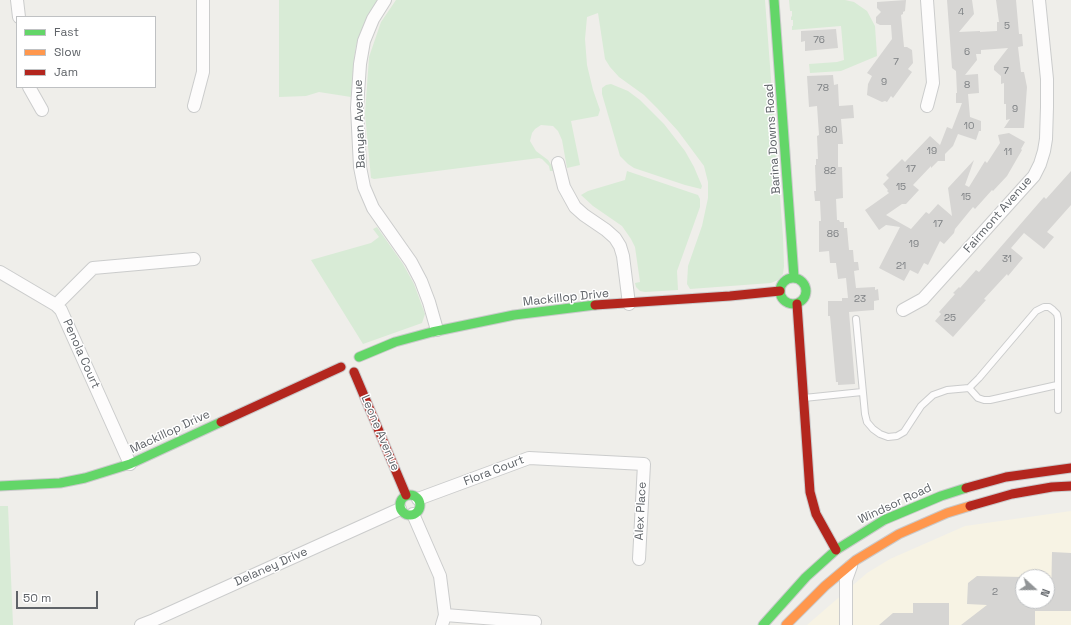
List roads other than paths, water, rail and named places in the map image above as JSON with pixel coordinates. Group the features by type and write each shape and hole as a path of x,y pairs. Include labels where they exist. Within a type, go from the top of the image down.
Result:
{"main road":[{"name":"Barina Downs Road","path":"774,0 794,277"},
{"path":"794,277 801,279 807,289 805,297 797,304 792,304 785,301 780,295 780,291 784,282 787,279 794,277"},
{"name":"Mackillop Drive","path":"359,357 395,342 437,330 514,315 586,306 629,304 780,291"},
{"path":"797,304 810,492 812,504 816,514 836,550 847,552 899,534 947,513 1012,494 1052,487 1071,486"},
{"path":"351,352 359,357 360,366 354,372"},
{"name":"Mackillop Drive","path":"0,486 60,483 85,478 130,464 341,363 348,372 354,372"},
{"name":"Leone Avenue","path":"354,372 406,495"},
{"name":"Windsor Road","path":"763,625 806,577 836,550 884,520 942,496 1006,477 1071,468"},
{"path":"411,494 418,499 420,504 419,510 413,514 409,515 403,513 400,509 399,504 402,498 406,495 411,494"},
{"path":"786,625 825,586 856,560 899,534"}],"street":[{"path":"16,0 19,16"},
{"path":"194,106 203,72 203,0"},
{"name":"Banyan Avenue","path":"385,0 373,19 364,41 360,64 357,108 360,167 364,187 373,208 410,262 421,281 437,330"},
{"path":"927,0 933,83 927,106"},
{"name":"Fairmont Avenue","path":"903,310 923,299 1034,176 1040,164 1046,139 1047,79 1039,0"},
{"path":"29,88 42,110"},
{"path":"558,163 564,187 575,207 606,230 615,238 620,246 624,256 629,304"},
{"path":"56,305 93,268 194,260"},
{"name":"Penola Court","path":"0,272 56,305 61,310 130,464"},
{"name":"Flora Court","path":"418,499 529,458 644,464"},
{"name":"Alex Place","path":"639,558 644,464"},
{"name":"Delaney Drive","path":"141,625 155,623 400,509"},
{"path":"413,514 440,576 444,620 535,622"},
{"path":"846,625 846,580 848,572 856,560"}],"lane":[{"path":"856,319 865,414 867,422 876,432 888,436 897,436 904,432 921,406 933,395 947,390 969,388 1036,311 1044,307 1049,307 1053,310 1058,319 1058,410"},
{"path":"969,388 978,398 990,400 1057,385"},
{"path":"804,398 862,392"}]}
